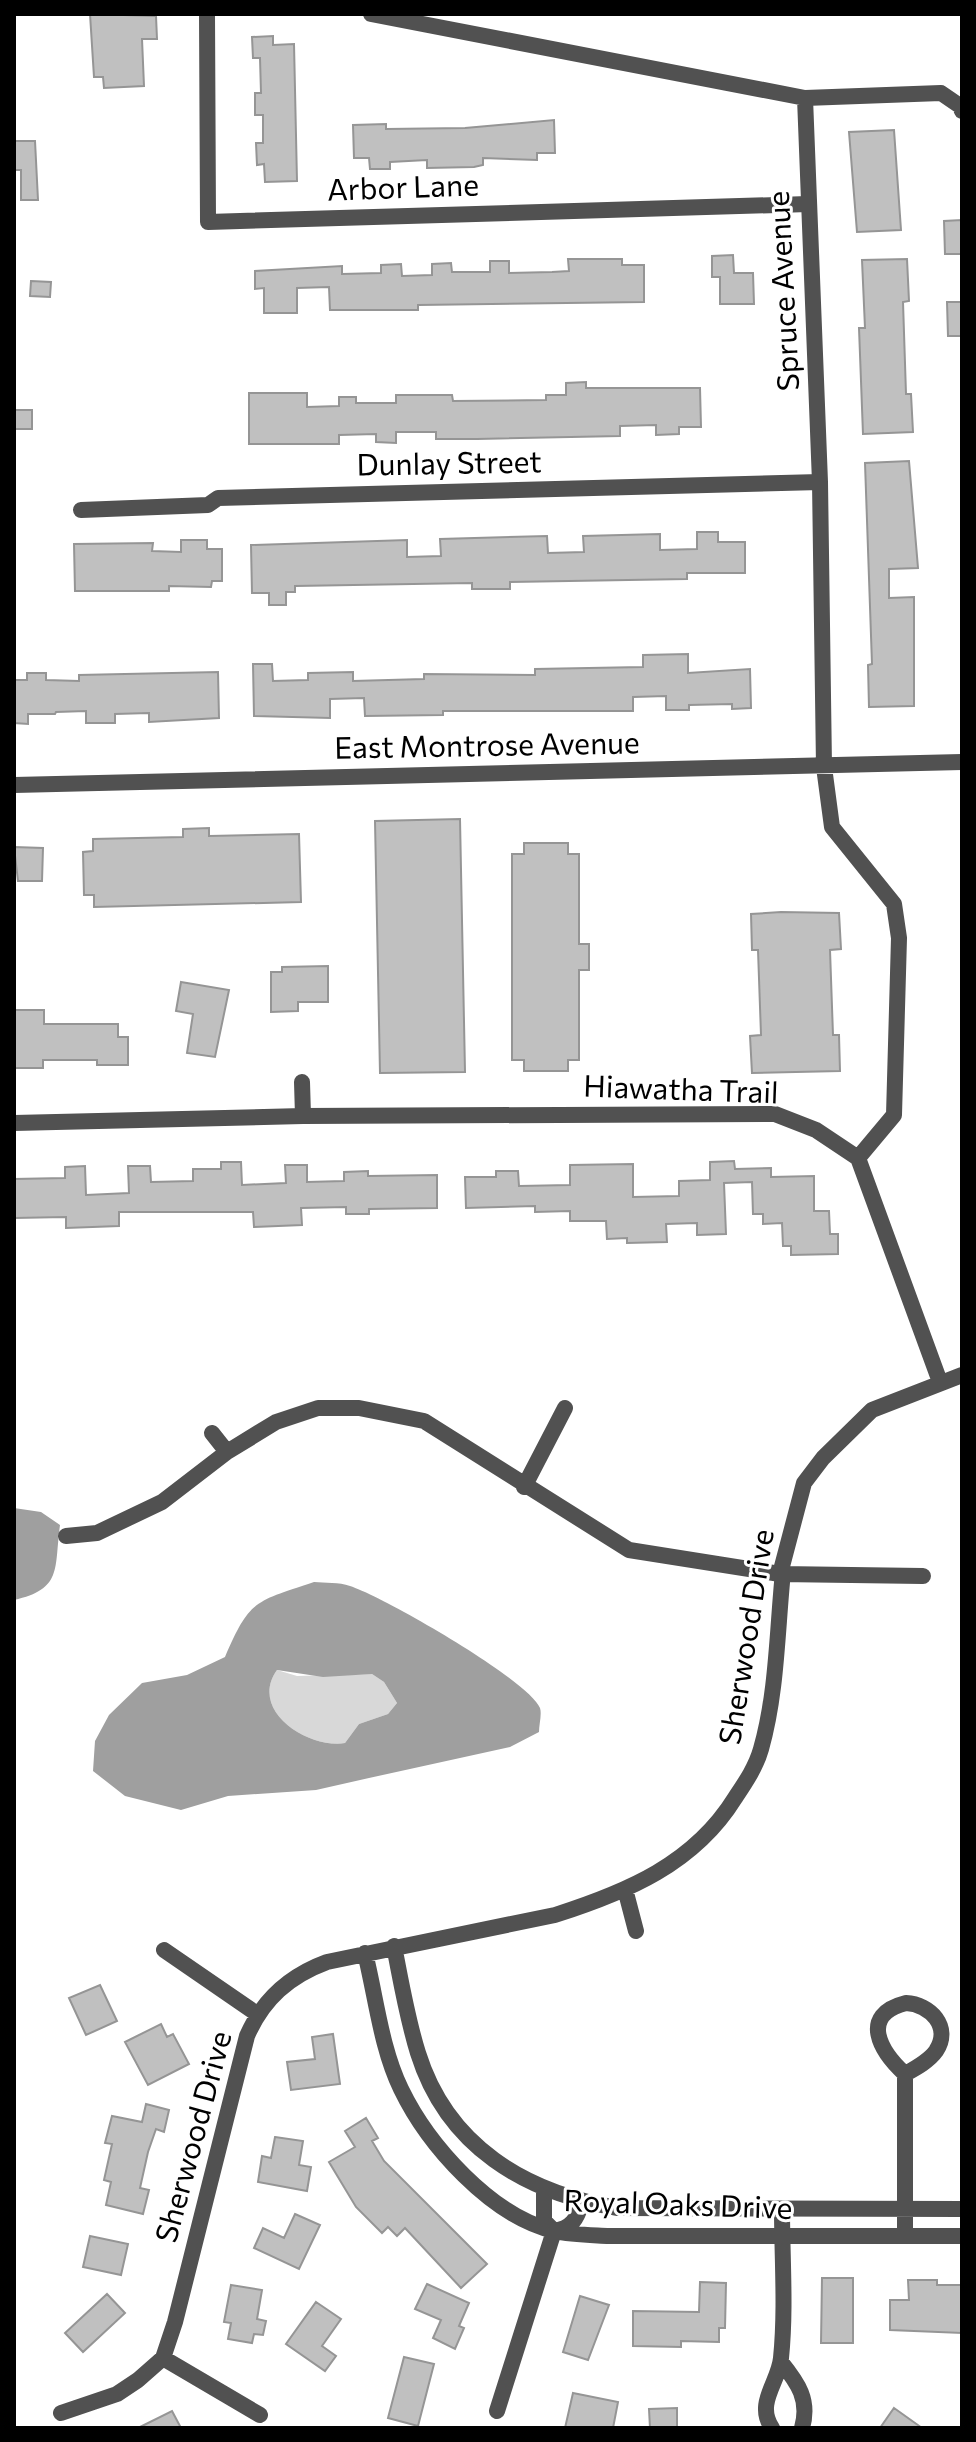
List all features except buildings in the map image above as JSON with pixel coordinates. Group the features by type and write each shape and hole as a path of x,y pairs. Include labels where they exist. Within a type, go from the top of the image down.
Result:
{"street":[{"name":"Arbor Lane","path":"207,14 208,222 808,204"},
{"path":"371,14 805,98 941,93 960,106 962,111"},
{"name":"Spruce Avenue","path":"805,98 820,482 824,767 832,827 894,904 899,938 894,1115 858,1158"},
{"name":"Dunlay Street","path":"81,510 208,505 218,498 820,482"},
{"name":"East Montrose Avenue","path":"14,785 962,762"},
{"path":"302,1082 303,1116"},
{"name":"Hiawatha Trail","path":"14,1123 303,1116 775,1114 816,1130 858,1158"},
{"path":"858,1158 940,1382"},
{"name":"Sherwood Drive","path":"163,2358 175,2322 247,2036 257,2014 282,1986 305,1970 394,1946 555,1915 647,1881 680,1859 718,1826 761,1751 770,1705 781,1573 804,1483 823,1458 872,1410 962,1375"},
{"path":"66,1536 97,1533 151,1508 227,1452 276,1422 318,1408 359,1408 424,1421 524,1487 629,1550 781,1573 923,1576"},
{"path":"524,1487 565,1408"},
{"path":"212,1433 227,1452"},
{"path":"625,1889 636,1931"},
{"name":"Royal Oaks Drive","path":"394,1946 418,2053 435,2096 486,2157 544,2190 582,2202 618,2208 962,2209"},
{"path":"164,1950 257,2014"},
{"name":"Royal Oaks Drive","path":"365,1953 400,2087 418,2119 441,2152 498,2203 554,2231 609,2236 962,2236"},
{"path":"905,2074 934,2054 941,2034 934,2014 916,2003 896,2005 881,2019 878,2029 881,2049 905,2074 905,2235"},
{"path":"544,2190 544,2221 554,2231"},
{"path":"554,2231 564,2229 576,2220 582,2202"},
{"path":"772,2428 767,2421 767,2403 769,2387 781,2362 782,2209"},
{"path":"497,2411 554,2231"},
{"path":"61,2413 117,2394 163,2358 260,2415"},
{"path":"781,2362 799,2383 804,2398 802,2428"}],"shaded area":[{"path":"14,1508 41,1512 60,1525 56,1565 49,1583 41,1590 14,1600"},
{"path":"314,1582 337,1583 367,1593 483,1660 530,1695 540,1708 539,1732 510,1747 316,1790 228,1796 181,1810 125,1796 93,1771 95,1741 109,1715 142,1683 187,1675 225,1657 241,1624 257,1605","holes":["277,1670 323,1677 372,1674 384,1682 397,1703 388,1714 359,1724 345,1743 315,1740 300,1733 276,1713 270,1700 270,1685"]},
{"path":"277,1670 297,1676 372,1674 384,1682 397,1703 388,1714 359,1724 345,1743 315,1740 287,1724 276,1713 270,1700 270,1685"}]}
